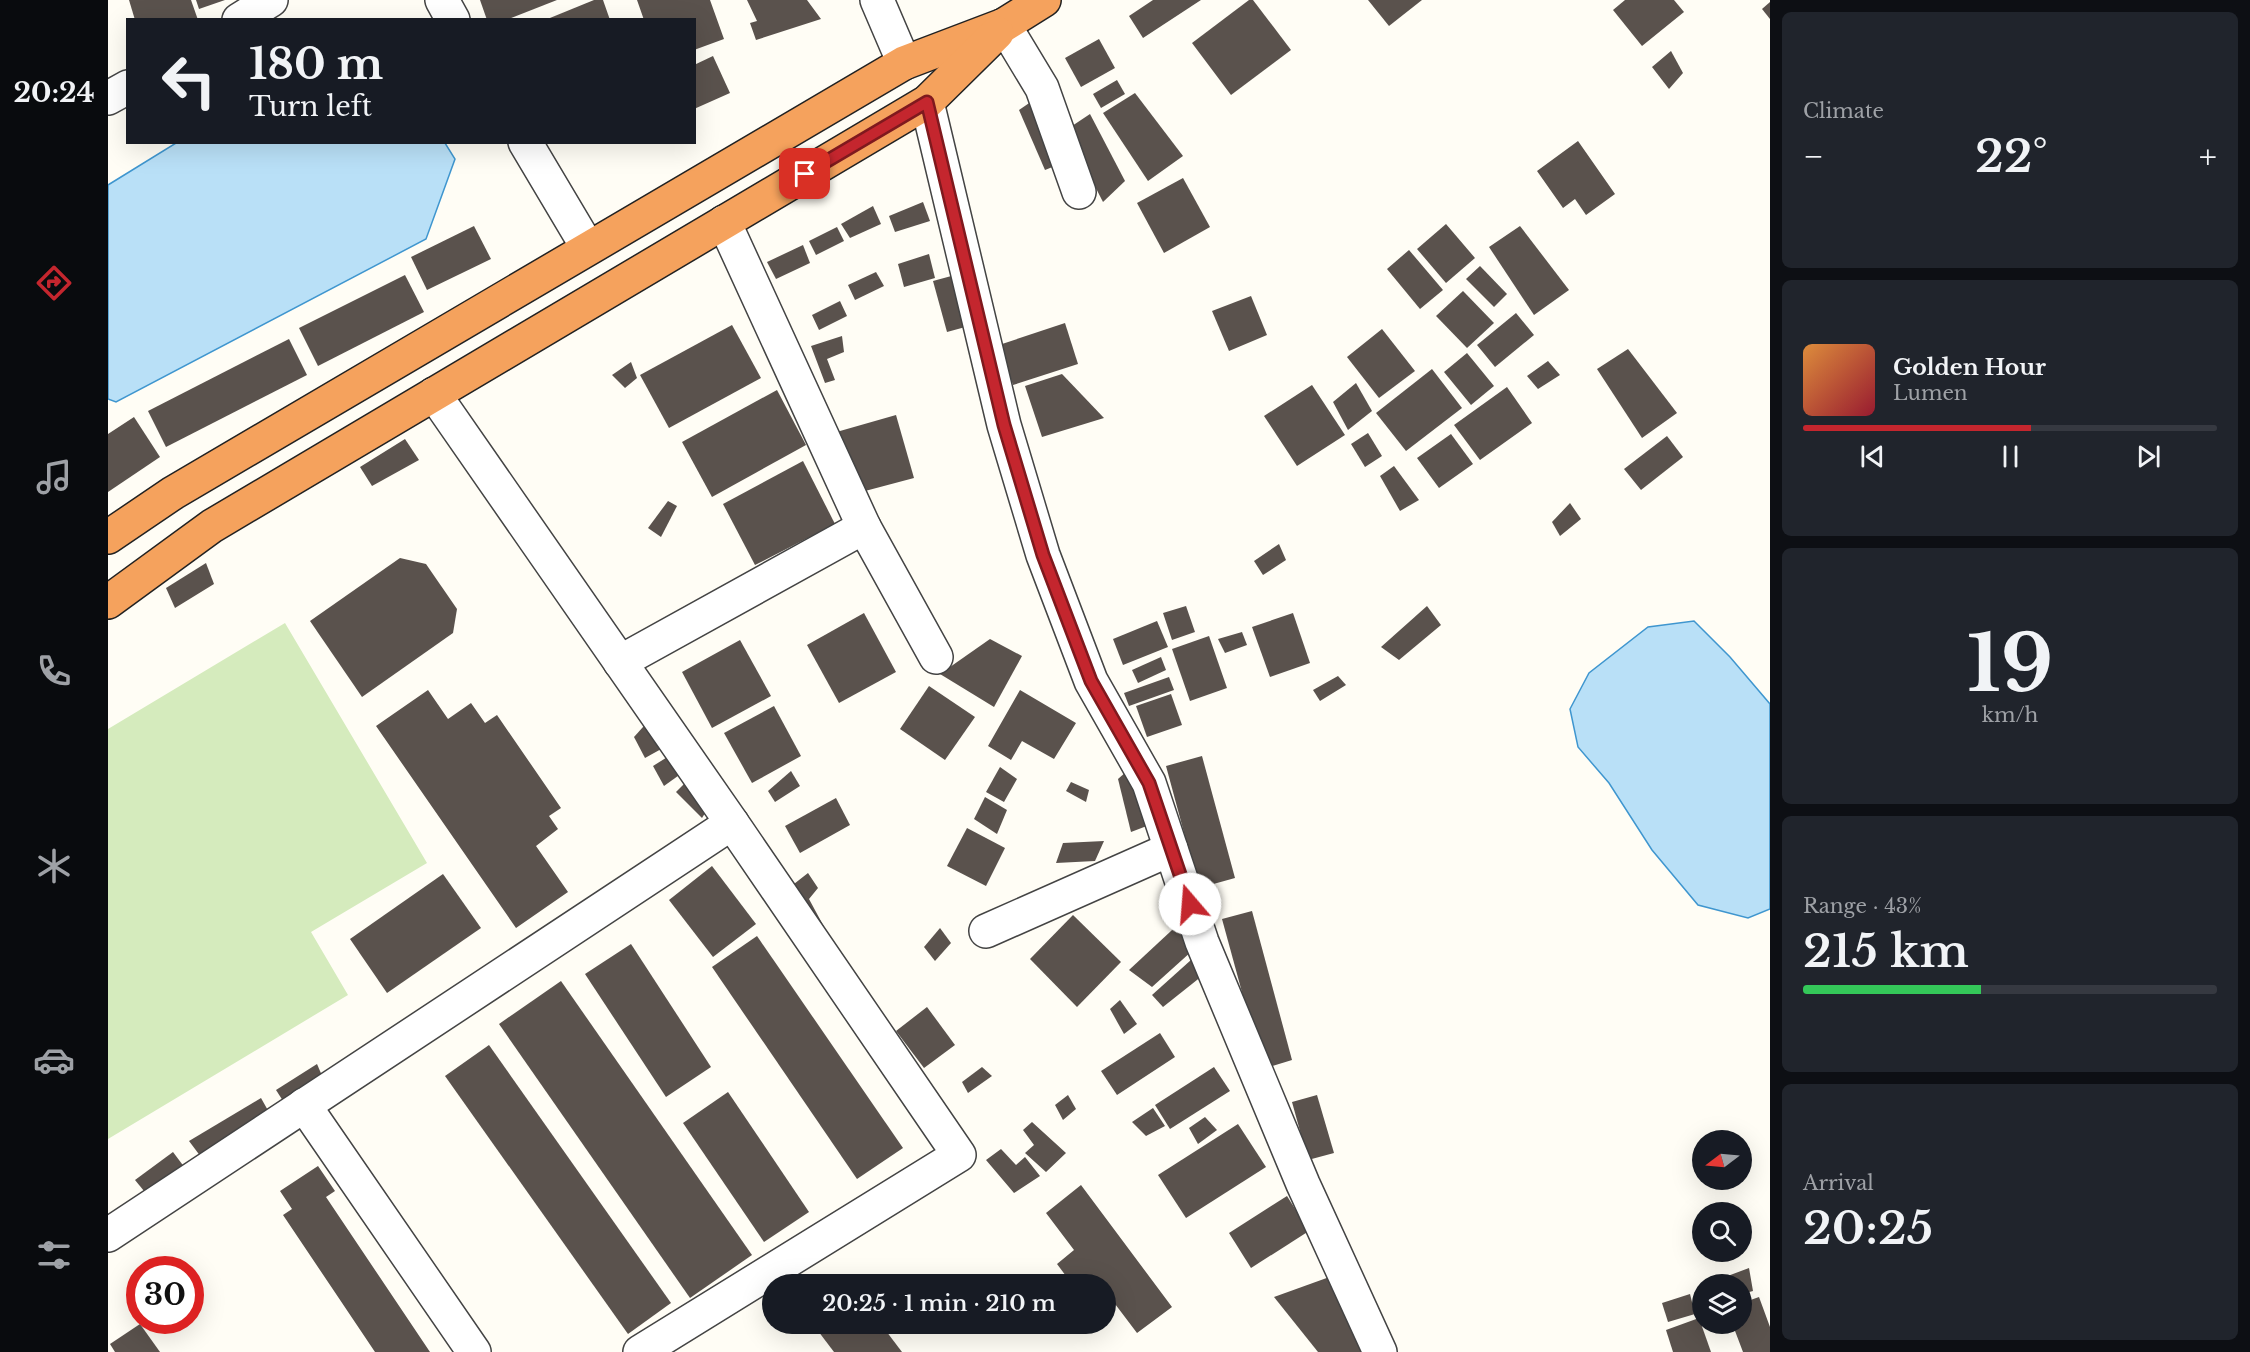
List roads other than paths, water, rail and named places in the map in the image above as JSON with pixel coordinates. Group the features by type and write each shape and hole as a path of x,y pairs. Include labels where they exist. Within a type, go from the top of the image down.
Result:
{"highway":[{"path":"108,602 212,526 927,102 1005,25 1044,0"},
{"path":"108,537 173,493 904,63 1005,25"}],"street":[{"path":"242,18 271,0"},
{"path":"442,0 452,18"},
{"path":"877,0 904,63"},
{"path":"1005,25 1042,88 1079,192"},
{"path":"108,98 126,88"},
{"path":"927,102 1004,425 1043,555 1091,681 1149,783 1202,942 1303,1184 1380,1352"},
{"path":"526,144 588,249"},
{"path":"724,222 864,527 936,657"},
{"path":"434,394 959,1155 640,1352"},
{"path":"620,662 864,527"},
{"path":"108,1235 732,823"},
{"path":"986,931 1171,849"},
{"path":"304,1106 474,1352"}],"water":[{"path":"174,144 446,144 455,159 426,239 116,402 108,399 108,185"},
{"path":"1694,621 1730,657 1770,704 1770,909 1748,918 1698,905 1652,850 1609,783 1578,747 1570,709 1589,673 1648,627"}]}
